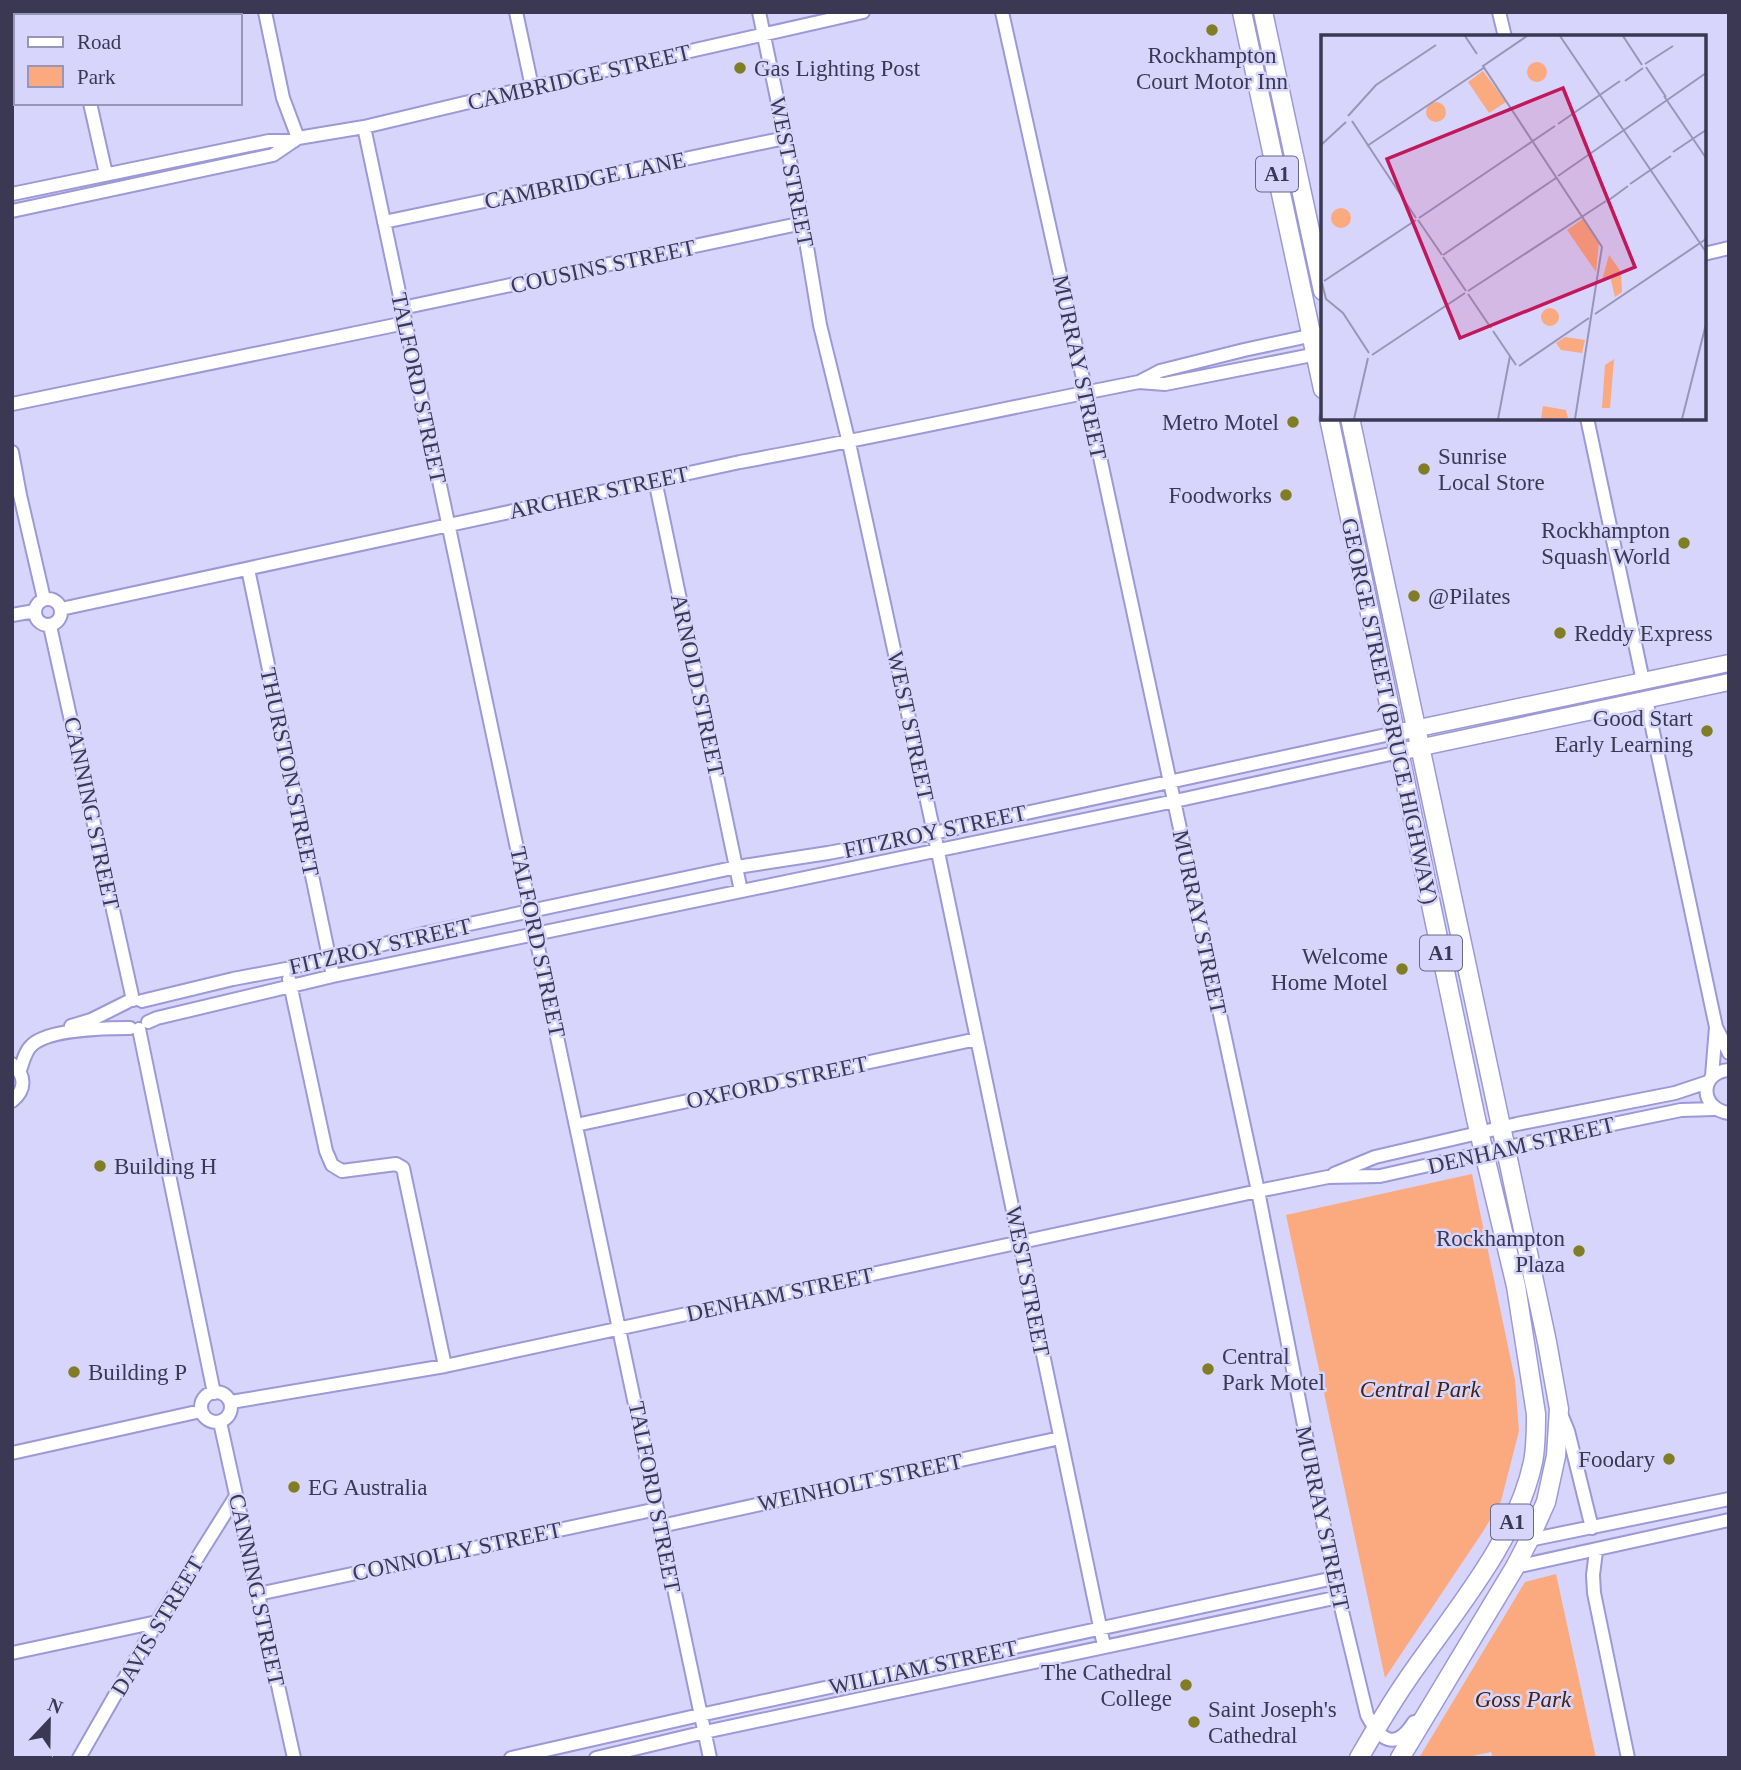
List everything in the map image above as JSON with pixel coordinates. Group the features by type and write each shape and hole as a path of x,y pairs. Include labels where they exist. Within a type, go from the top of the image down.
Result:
{"highway":[{"name":"A1","path":"1242,12 1317,334 1321,370"},
{"name":"A1","path":"1263,12 1321,282"},
{"name":"GEORGE STREET (BRUCE HIGHWAY)","path":"1329,420 1490,1181 1516,1286 1536,1414 1533,1460 1519,1506 1489,1562 1452,1617"},
{"name":"GEORGE STREET (BRUCE HIGHWAY)","path":"1350,420 1559,1409"},
{"name":"A1","path":"1400,1758 1530,1540 1552,1480 1559,1409"},
{"path":"1452,1617 1513,1548 1530,1540"},
{"name":"A1","path":"1359,1758 1407,1681 1452,1617"}],"main road":[{"name":"FITZROY STREET","path":"1395,733 1729,663"},
{"path":"1643,681 1646,699"},
{"name":"FITZROY STREET","path":"1399,752 1729,682"}],"street":[{"path":"265,12 283,98 296,139"},
{"path":"516,12 532,87"},
{"name":"WEST STREET","path":"759,12 803,223 820,325 849,443 934,833 1104,1646"},
{"name":"CAMBRIDGE STREET","path":"12,194 269,141 364,127 863,12"},
{"name":"MURRAY STREET","path":"1002,12 1258,1191 1334,1578 1367,1715 1375,1730"},
{"path":"1499,12 1505,35"},
{"path":"90,105 106,174"},
{"name":"TALFORD STREET","path":"364,127 710,1758"},
{"name":"CAMBRIDGE LANE","path":"384,222 785,138"},
{"name":"CAMBRIDGE STREET","path":"12,211 273,155 296,139"},
{"name":"COUSINS STREET","path":"402,308 803,223"},
{"path":"1706,254 1729,248"},
{"path":"12,404 405,323"},
{"name":"ARCHER STREET","path":"61,609 740,462 849,443 1139,382 1160,372 1317,334"},
{"name":"ARCHER STREET","path":"1139,382 1166,384 1319,353"},
{"path":"1587,420 1643,681"},
{"path":"12,452 16,496 44,599"},
{"name":"ARNOLD STREET","path":"655,480 741,891"},
{"name":"THURSTON STREET","path":"248,569 333,976"},
{"path":"44,599 53,600 61,609 60,618 50,626 36,619 37,604 44,599"},
{"path":"12,615 35,611"},
{"name":"CANNING STREET","path":"50,626 134,1001"},
{"path":"1646,699 1716,1027 1729,1053"},
{"name":"FITZROY STREET","path":"12,1055 39,1035 91,1020 134,1001 286,969 427,933 737,867 934,833 1395,733"},
{"name":"FITZROY STREET","path":"16,1067 30,1046 38,1040 71,1032 139,1026 157,1018 333,976 1399,752"},
{"path":"1288,757 1293,775"},
{"path":"286,969 326,1151 332,1166 342,1171 396,1164 403,1168 445,1366"},
{"path":"233,979 237,999"},
{"path":"134,1001 148,1008 150,1017 139,1026 126,1026 121,1018 122,1008 134,1001"},
{"path":"139,1026 214,1392"},
{"path":"1716,1027 1707,1096 1715,1108 1729,1113"},
{"name":"OXFORD STREET","path":"576,1125 977,1039"},
{"path":"12,1101 21,1092 23,1085 16,1067"},
{"name":"DENHAM STREET","path":"1328,1177 1375,1157 1675,1093 1729,1070"},
{"name":"DENHAM STREET","path":"231,1402 445,1366 1328,1177 1380,1176 1681,1110 1715,1108"},
{"path":"214,1392 224,1394 231,1402 228,1417 220,1422 209,1420 201,1410 204,1399 214,1392"},
{"path":"1559,1409 1568,1431 1592,1528"},
{"path":"12,1453 201,1410"},
{"name":"CANNING STREET","path":"220,1422 294,1758"},
{"name":"WEINHOLT STREET","path":"660,1526 1060,1438"},
{"name":"DAVIS STREET","path":"79,1758 157,1622 236,1496"},
{"path":"1530,1540 1729,1499"},
{"name":"CONNOLLY STREET","path":"258,1594 657,1509"},
{"path":"1515,1567 1729,1520"},
{"path":"1596,1550 1594,1593 1628,1758"},
{"name":"WILLIAM STREET","path":"511,1758 1334,1578"},
{"path":"596,1758 705,1732 1339,1597"},
{"path":"12,1653 157,1622"},
{"path":"1375,1730 1381,1737 1386,1738 1395,1739 1406,1734 1436,1686 1446,1683"}],"green space":[{"name":"Central Park","path":"1472,1174 1515,1380 1519,1431 1501,1501 1385,1678 1286,1215"},
{"name":"Goss Park","path":"1556,1574 1596,1758 1493,1758 1491,1752 1463,1758 1419,1758 1525,1582"}],"place":[{"name":"Rockhampton Court Motor Inn","path":"1212,30"},
{"name":"Gas Lighting Post","path":"740,68"},
{"name":"Metro Motel","path":"1293,422"},
{"name":"Sunrise Local Store","path":"1424,469"},
{"name":"Foodworks","path":"1286,495"},
{"name":"Rockhampton Squash World","path":"1684,543"},
{"name":"@Pilates","path":"1414,596"},
{"name":"Reddy Express","path":"1560,633"},
{"name":"Good Start Early Learning","path":"1707,731"},
{"name":"Welcome Home Motel","path":"1402,969"},
{"name":"Building H","path":"100,1166"},
{"name":"Rockhampton Plaza","path":"1579,1251"},
{"name":"Central Park Motel","path":"1208,1369"},
{"name":"Building P","path":"74,1372"},
{"name":"Foodary","path":"1669,1459"},
{"name":"EG Australia","path":"294,1487"},
{"name":"The Cathedral College","path":"1186,1685"},
{"name":"Saint Joseph's Cathedral","path":"1194,1722"}]}
